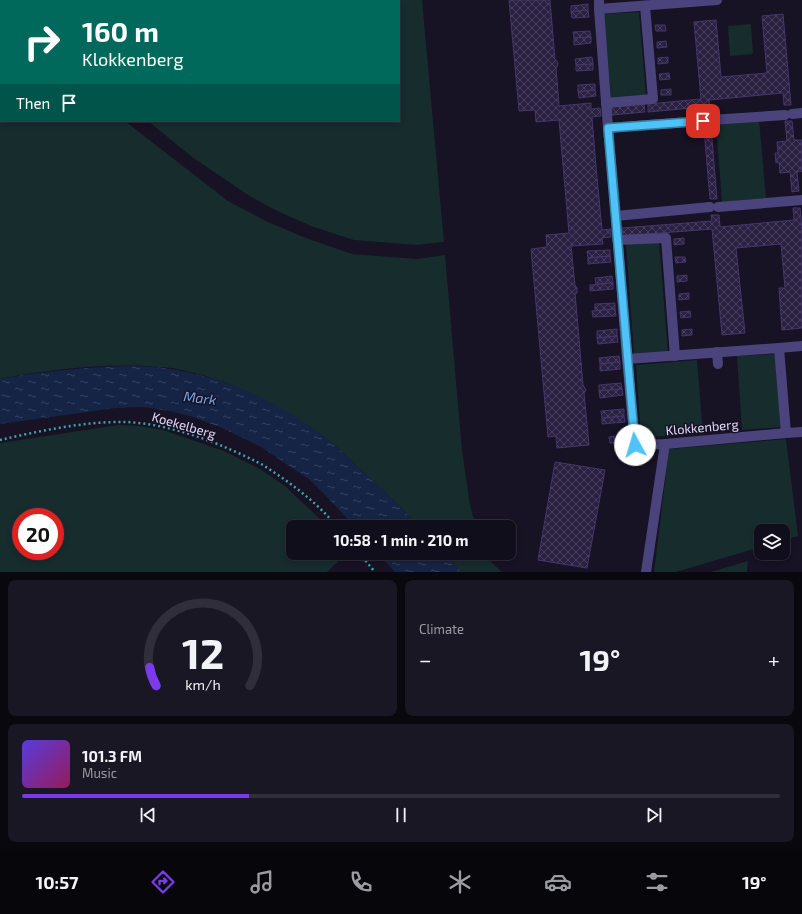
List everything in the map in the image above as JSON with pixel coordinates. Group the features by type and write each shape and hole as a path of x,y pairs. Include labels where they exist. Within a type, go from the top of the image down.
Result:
{"lane":[{"path":"599,5 645,6 717,0"},
{"name":"Klokkenberg","path":"599,5 617,240 635,445 665,444 802,432"},
{"path":"606,103 653,99 645,6"},
{"path":"608,128 793,114"},
{"path":"616,216 802,200"},
{"path":"617,240 666,238 675,356"},
{"path":"627,359 802,346"},
{"path":"779,348 786,433"},
{"path":"718,352 718,364"},
{"path":"646,572 665,444"}],"path":[{"name":"Koekelberg","path":"0,440 86,424 125,422 158,426 221,446 264,466 302,491 332,520"},
{"path":"365,560 375,572"}],"green space":[{"path":"400,0 422,0 444,242 416,245 354,240 311,226 273,209 248,195 192,157 149,122 400,122"},
{"path":"639,12 646,96 611,99 604,14"},
{"path":"751,24 753,54 730,56 728,26"},
{"path":"759,120 766,198 722,202 716,123"},
{"path":"0,122 126,122 228,201 268,222 306,238 352,254 417,259 445,255 462,450 470,505 474,520 413,520 327,439 273,404 254,394 214,379 172,368 145,366 72,368 0,379"},
{"path":"659,241 668,353 634,355 626,244"},
{"path":"775,354 781,427 742,430 737,356"},
{"path":"697,360 703,433 641,438 636,365"},
{"path":"118,425 140,426 163,430 224,451 260,469 285,486 321,520 286,520 286,560 340,560 327,572 0,572 0,443"},
{"path":"786,439 798,536 790,538 790,524 754,524 754,549 676,572 654,572 669,449"},
{"path":"450,560 490,560 502,572 461,572"},
{"path":"748,561 747,572 711,572"}],"water":[{"name":"Mark","path":"97,367 157,367 183,371 209,377 259,397 283,409 332,443 413,520 349,520 310,480 261,447 222,428 193,417 169,411 143,407 116,408 0,424 0,379"},
{"path":"384,560 450,560 461,572 395,572"}],"building":[{"path":"509,0 550,0 555,60 558,63 556,67 559,106 591,103 591,109 600,108 601,116 592,117 596,167 602,230 611,229 611,237 602,238 603,244 571,246 575,285 577,288 577,293 575,293 583,385 586,390 584,393 589,445 557,448 556,436 548,437 531,249 547,247 546,235 569,233 559,120 536,122 535,110 519,111"},
{"path":"588,4 588,10 571,12 571,6"},
{"path":"588,10 589,17 572,18 571,12"},
{"path":"783,14 791,105 784,105 783,93 709,100 710,112 702,112 702,107 648,112 648,104 701,99 694,22 716,20 721,77 767,73 762,16"},
{"path":"655,25 665,25 666,31 656,31"},
{"path":"590,31 591,37 574,38 573,32"},
{"path":"591,37 591,43 574,45 574,38"},
{"path":"666,41 667,47 657,48 657,42"},
{"path":"592,57 593,64 576,65 575,59"},
{"path":"668,57 668,63 658,64 658,58"},
{"path":"593,64 593,70 576,71 576,65"},
{"path":"669,73 670,79 660,80 659,74"},
{"path":"595,84 595,90 578,92 578,85"},
{"path":"671,89 671,95 661,95 661,90"},
{"path":"595,90 596,96 579,98 578,92"},
{"path":"644,104 645,112 612,115 611,107"},
{"path":"785,121 792,121 794,140 802,140 802,171 797,172 799,191 792,192 790,172 780,173 779,162 776,163 775,153 778,153 777,142 787,141"},
{"path":"711,128 717,199 710,199 704,129"},
{"path":"793,208 800,208 802,231 802,328 782,330 779,288 785,288 781,244 736,248 745,333 722,335 712,229 622,236 622,228 712,221 711,215 719,215 720,227 794,220"},
{"path":"684,238 684,244 674,245 674,239"},
{"path":"610,250 610,256 588,258 587,251"},
{"path":"610,256 611,262 588,264 588,258"},
{"path":"675,257 685,257 686,262 676,263"},
{"path":"687,275 687,281 677,282 677,276"},
{"path":"612,276 613,283 596,284 595,278"},
{"path":"613,283 613,289 590,291 590,285"},
{"path":"689,293 689,299 679,300 679,294"},
{"path":"615,303 615,309 595,311 595,304"},
{"path":"615,309 616,316 593,317 592,311"},
{"path":"690,311 691,317 681,318 680,312"},
{"path":"617,329 617,336 597,338 597,331"},
{"path":"692,329 692,335 682,336 682,330"},
{"path":"617,336 618,342 598,344 597,338"},
{"path":"619,356 620,362 600,364 599,358"},
{"path":"620,362 620,369 600,371 600,364"},
{"path":"621,383 622,389 599,391 599,385"},
{"path":"622,389 623,395 600,398 599,391"},
{"path":"624,409 624,416 602,418 601,411"},
{"path":"624,416 625,422 602,424 602,418"},
{"path":"626,435 627,442 610,443 609,437"},
{"path":"555,462 605,470 587,568 538,560"}],"route":[{"path":"635,445 608,128 703,121"}]}
